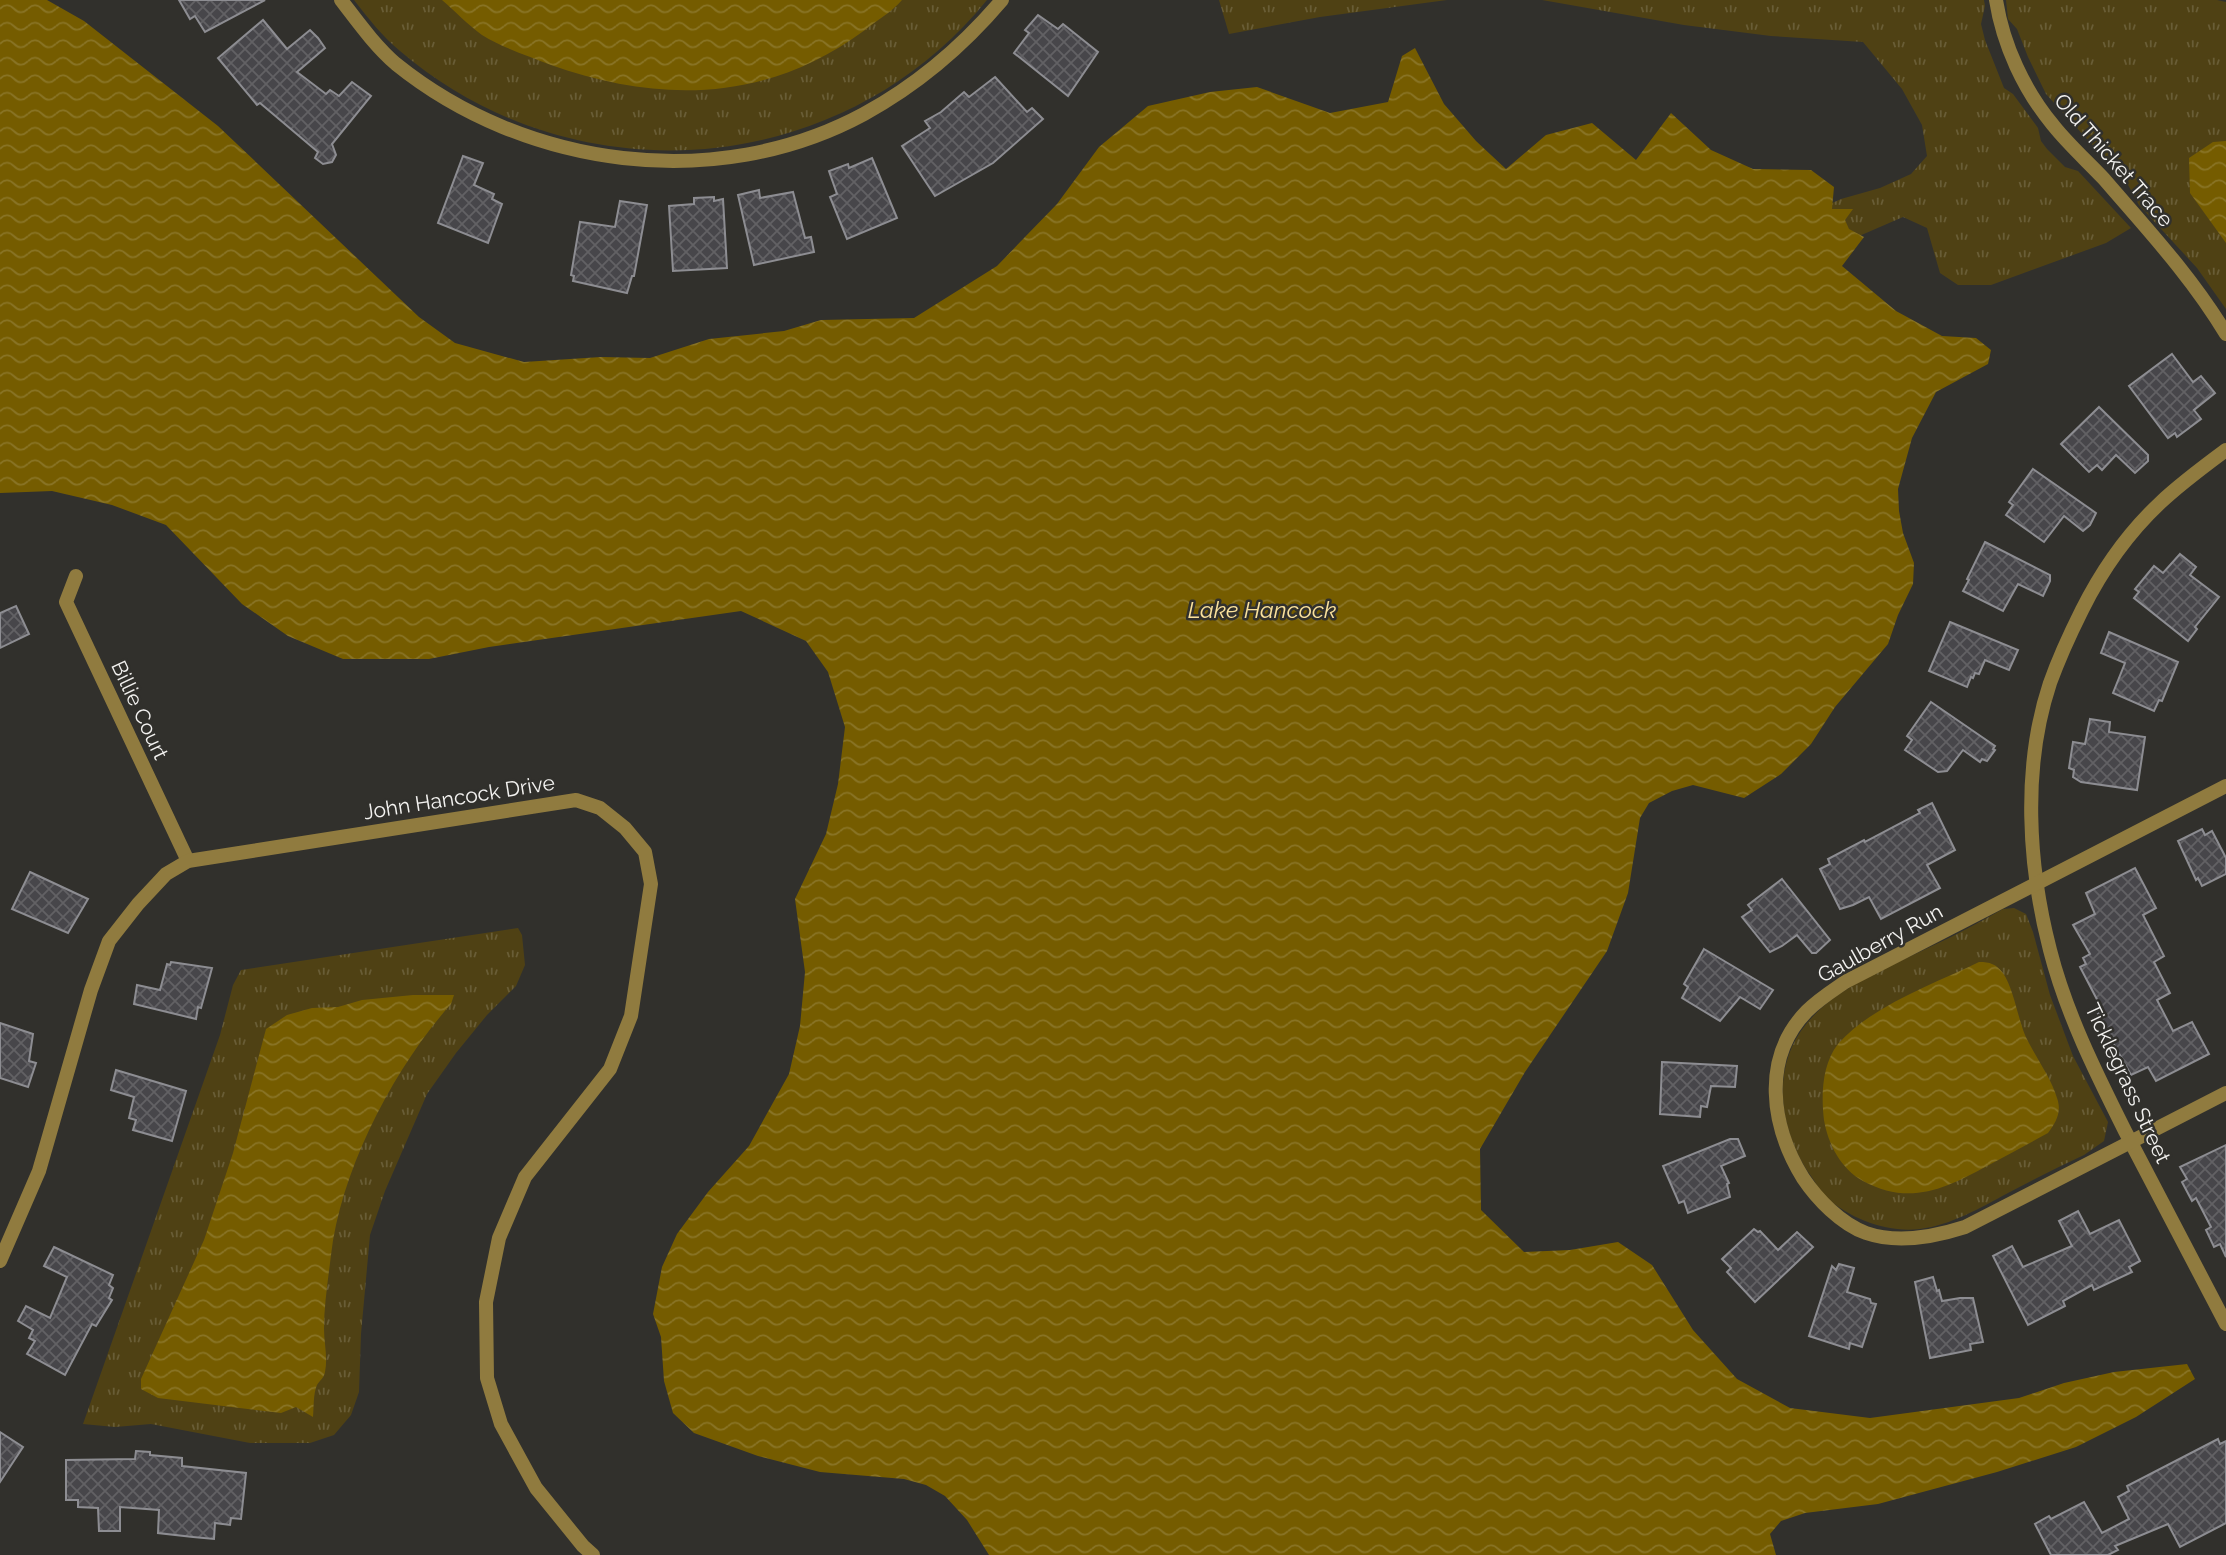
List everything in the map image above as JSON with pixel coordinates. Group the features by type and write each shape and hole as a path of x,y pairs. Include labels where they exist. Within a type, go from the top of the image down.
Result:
{"street":[{"path":"341,0 362,28 395,63 478,116 528,138 578,152 626,159 682,161 734,156 781,146 821,133 863,114 901,91 937,64 973,33 1002,0"},
{"name":"Old Thicket Trace","path":"1996,0 1999,20 2014,60 2037,105 2180,267 2211,308 2226,334"},
{"name":"Ticklegrass Street","path":"2226,450 2160,503 2106,566 2068,638 2050,684 2034,767 2031,811 2037,883 2050,951 2070,1010 2091,1062 2226,1324"},
{"name":"Billie Court","path":"76,576 66,602 188,861"},
{"name":"Gaulberry Run","path":"2226,786 1846,982 1822,997 1805,1013 1790,1034 1780,1057 1776,1109 1783,1137 1794,1163 1812,1192 1834,1213 1865,1233 1899,1238 1935,1236 1965,1227 2226,1093"},
{"name":"John Hancock Drive","path":"0,1261 39,1171 91,990 109,941 166,874 188,861 576,800 600,808 625,828 645,852 651,884 631,1016 610,1069 525,1177 499,1238 486,1302 487,1378 500,1424 536,1488 584,1552"}],"green space":[{"path":"354,0 987,0 927,60 859,105 784,134 705,149 624,148 545,131 470,99 400,51"},
{"path":"1219,0 1447,0 1320,17 1229,34"},
{"path":"1542,0 1984,0 1981,24 2004,88 2013,94 2038,128 2041,141 2047,149 2065,167 2078,171 2131,228 2106,243 1991,285 1958,285 1940,273 1927,228 1903,217 1843,243 1819,209 1911,174 1927,156 1922,125 1902,89 1863,42 1771,36 1684,25"},
{"path":"2006,0 2226,2 2226,309 2197,268 2139,205 2127,183 2046,94 2017,29 2008,19"},
{"path":"2014,908 2026,914 2050,995 2073,1056 2108,1122 2104,1141 2084,1155 1943,1224 1908,1230 1882,1226 1858,1218 1837,1206 1822,1193 1800,1159 1792,1140 1783,1100 1783,1080 1795,1041 1820,1010 1849,988 2003,909"},
{"path":"518,928 522,935 525,965 516,986 487,1015 427,1094 385,1191 370,1235 359,1392 351,1415 334,1435 310,1443 250,1443 151,1424 115,1427 83,1424 220,1035 233,985 241,970"}],"water":[{"name":"Lake Hancock","path":"0,0 47,0 84,21 218,126 419,317 455,343 524,362 601,357 650,358 709,339 784,331 821,320 914,318 997,266 1057,204 1099,147 1148,106 1210,92 1257,87 1330,113 1388,102 1402,56 1415,48 1444,104 1476,141 1506,169 1546,135 1592,123 1636,160 1671,113 1711,150 1753,169 1811,170 1834,187 1832,209 1853,209 1845,220 1849,229 1864,237 1842,266 1896,311 1942,336 1976,338 1991,350 1988,364 1936,392 1912,438 1898,489 1903,533 1914,563 1913,584 1888,644 1835,707 1811,744 1781,774 1744,798 1693,785 1672,791 1649,803 1640,818 1628,893 1607,951 1525,1072 1480,1149 1481,1210 1524,1252 1570,1250 1618,1242 1652,1265 1693,1330 1737,1379 1790,1408 1870,1418 2019,1398 2064,1383 2114,1372 2187,1364 2195,1379 2136,1417 2076,1447 1997,1472 1878,1504 1805,1513 1781,1521 1770,1534 1776,1555 989,1555 967,1520 945,1496 926,1485 904,1479 820,1472 758,1456 694,1433 673,1413 664,1381 661,1337 653,1314 662,1267 677,1234 708,1192 749,1146 789,1074 800,1026 805,972 795,899 826,834 838,784 845,727 828,672 806,641 741,611 489,647 429,659 343,659 288,636 242,604 166,525 112,505 52,491 0,493"},
{"path":"442,0 902,0 865,30 828,54 790,71 752,83 713,89 673,90 592,78 525,55 482,35"},
{"path":"2226,141 2226,243 2190,193 2189,158 2213,142"},
{"path":"1979,962 1995,966 2007,980 2025,1035 2054,1090 2059,1108 2056,1121 2048,1133 1956,1182 1926,1192 1896,1192 1863,1181 1842,1163 1832,1147 1826,1129 1823,1091 1833,1052 1852,1030 1885,1007"},
{"path":"413,995 454,995 451,1004 410,1058 373,1121 346,1188 337,1222 326,1292 326,1367 314,1396 313,1417 296,1407 281,1413 158,1398 141,1389 141,1379 204,1240 233,1153 266,1029 287,1015 312,1008 338,1007 362,1000"}],"building":[{"path":"179,0 265,0 205,32 195,16 190,19"},
{"path":"1038,15 1058,29 1063,24 1098,52 1068,96 1014,53 1029,33 1025,30"},
{"path":"263,20 287,49 310,30 318,38 325,48 297,72 326,94 330,90 339,96 352,82 371,96 332,144 336,155 332,162 323,164 315,158 318,152 260,103 257,105 218,58"},
{"path":"995,77 1027,112 1032,108 1043,119 993,163 935,196 902,146 930,128 925,121 941,112 964,92 969,97"},
{"path":"463,156 483,163 474,185 494,194 492,199 502,204 488,243 438,223"},
{"path":"872,158 897,218 847,239 830,197 837,194 829,171 848,164 849,168"},
{"path":"759,190 760,198 793,192 805,238 811,237 814,252 754,265 738,195"},
{"path":"714,197 714,201 723,199 727,268 673,271 669,206 694,204 694,198"},
{"path":"620,201 647,205 634,276 627,293 573,281 574,276 571,275 580,222 615,227"},
{"path":"2172,354 2193,382 2201,376 2215,393 2194,410 2201,419 2177,437 2175,433 2168,438 2129,386"},
{"path":"2099,407 2148,455 2148,461 2135,473 2116,455 2102,470 2097,465 2089,472 2061,444"},
{"path":"2033,469 2096,513 2090,525 2083,531 2064,516 2044,542 2006,515 2013,505 2009,502"},
{"path":"1985,542 2050,575 2043,596 2018,584 2003,611 1963,591"},
{"path":"2180,554 2196,567 2190,575 2219,597 2195,627 2197,629 2188,641 2134,598 2139,592 2135,589 2154,566 2163,573"},
{"path":"16,606 29,634 0,648 0,613"},
{"path":"1950,622 2018,650 2009,670 1985,660 1979,674 1975,673 1973,678 1971,677 1967,687 1929,671"},
{"path":"2109,632 2178,662 2162,701 2159,700 2154,711 2113,693 2125,663 2101,653"},
{"path":"1931,702 1995,746 1987,761 1982,759 1980,762 1963,750 1947,771 1938,772 1905,750 1912,740 1907,736"},
{"path":"2090,719 2110,722 2109,732 2145,737 2137,790 2081,782 2073,777 2074,770 2069,768 2073,742 2085,744"},
{"path":"1932,803 1955,850 1927,865 1940,888 1881,919 1869,897 1840,909 1820,869 1830,864 1828,859 1920,813 1918,810"},
{"path":"2202,829 2205,835 2212,831 2226,858 2226,874 2202,886 2198,878 2196,880 2178,841"},
{"path":"2135,868 2156,908 2143,915 2164,956 2154,962 2170,993 2157,1000 2173,1031 2192,1022 2209,1054 2156,1081 2148,1067 2131,1075 2106,1030 2098,1014 2103,1011 2080,967 2086,964 2083,958 2090,954 2073,925 2095,914 2086,893"},
{"path":"30,872 88,899 68,933 12,909"},
{"path":"1782,879 1830,940 1816,953 1812,953 1797,935 1770,952 1742,917 1752,910 1748,905"},
{"path":"1704,949 1773,990 1760,1009 1740,997 1720,1021 1682,998 1688,987 1684,984"},
{"path":"171,962 212,968 196,1019 134,1004 137,985 160,990 167,964 170,965"},
{"path":"0,1023 33,1034 29,1061 36,1063 28,1087 0,1078"},
{"path":"1662,1062 1737,1066 1735,1087 1711,1086 1707,1107 1701,1106 1700,1117 1660,1114"},
{"path":"116,1070 186,1091 172,1141 133,1130 136,1120 129,1118 134,1097 111,1090"},
{"path":"1730,1139 1738,1139 1745,1156 1721,1166 1729,1183 1730,1197 1688,1213 1684,1201 1679,1203 1663,1166"},
{"path":"2226,1145 2226,1257 2220,1244 2214,1247 2206,1230 2211,1227 2196,1198 2192,1201 2182,1182 2187,1179 2180,1167"},
{"path":"2078,1211 2090,1234 2119,1220 2140,1261 2129,1267 2132,1272 2094,1290 2092,1285 2063,1301 2065,1306 2028,1325 1993,1256 2012,1246 2023,1267 2072,1246 2059,1221"},
{"path":"1754,1229 1760,1231 1778,1250 1797,1232 1813,1247 1755,1302 1727,1272 1731,1268 1722,1259"},
{"path":"54,1247 113,1275 109,1285 113,1288 109,1298 112,1300 96,1326 92,1324 65,1375 27,1354 35,1341 29,1338 33,1330 18,1321 26,1306 50,1318 67,1277 44,1266"},
{"path":"1839,1264 1854,1268 1847,1292 1870,1299 1871,1303 1876,1304 1862,1347 1850,1343 1849,1349 1809,1336 1832,1266 1836,1270"},
{"path":"1933,1277 1942,1301 1973,1298 1983,1342 1970,1344 1971,1350 1930,1358 1915,1282"},
{"path":"0,1432 23,1447 0,1482"},
{"path":"2218,1439 2220,1444 2226,1441 2226,1523 2180,1547 2168,1524 2115,1546 2118,1550 2108,1555 2051,1555 2035,1524 2084,1502 2102,1533 2129,1519 2118,1497 2129,1491 2127,1486"},
{"path":"136,1451 182,1458 182,1466 246,1473 241,1519 231,1518 230,1525 215,1523 214,1539 193,1537 158,1533 159,1510 120,1507 120,1531 99,1531 98,1508 78,1507 78,1500 66,1500 66,1460 135,1459"}]}
